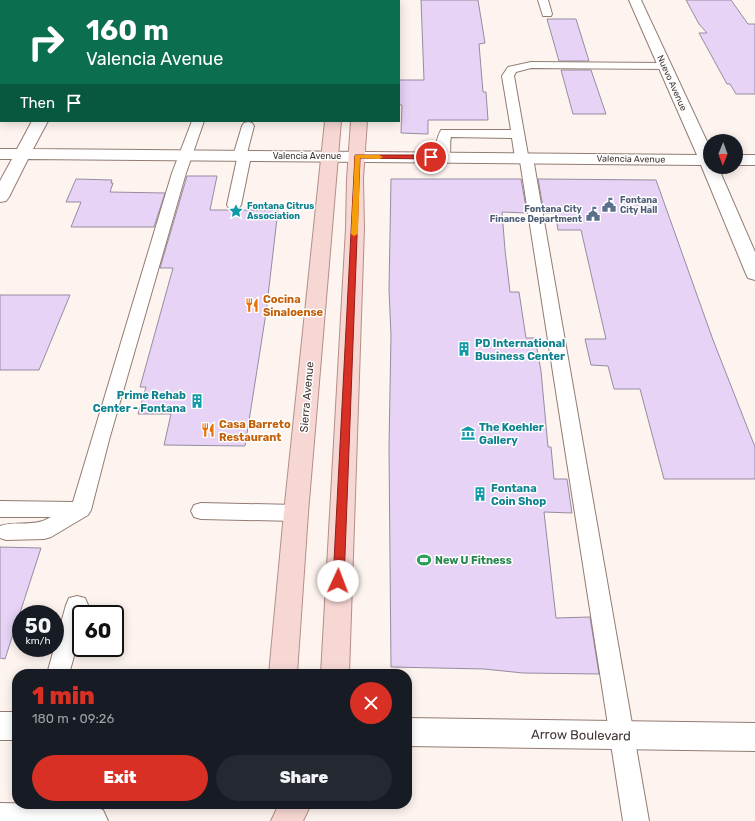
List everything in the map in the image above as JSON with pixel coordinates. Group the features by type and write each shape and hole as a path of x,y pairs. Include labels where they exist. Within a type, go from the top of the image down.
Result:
{"main road":[{"name":"Sierra Avenue","path":"284,669 296,513 333,122"},
{"path":"334,669 359,122"},
{"path":"285,809 286,821"},
{"path":"286,821 292,809"}],"street":[{"name":"Nuevo Avenue","path":"635,0 703,150"},
{"path":"0,197 39,122"},
{"name":"Valencia Avenue","path":"0,154 524,158 703,163"},
{"path":"743,160 755,160"},
{"name":"Nuevo Avenue","path":"714,174 755,274"},
{"path":"0,726 12,726"},
{"name":"Arrow Boulevard","path":"412,732 755,738"},
{"path":"0,819 92,821"}],"lane":[{"path":"543,0 547,14"},
{"path":"636,821 524,158 518,134 508,76 512,69 531,65 665,66"},
{"path":"6,532 44,531 81,510 100,440 184,155 198,122"},
{"path":"234,205 248,126"},
{"path":"443,157 443,144 446,134 518,134"},
{"path":"0,509 81,510"},
{"path":"201,512 296,513"},
{"path":"59,669 72,623"}],"building":[{"path":"421,0 478,0 485,43 479,44 483,92 486,92 488,120 428,120 428,134 401,133 402,105 400,105 400,80 424,80"},
{"path":"686,0 731,0 748,24 755,24 755,94 736,94 730,84 727,84 699,33 707,33 699,24"},
{"path":"547,19 576,19 589,61 559,61"},
{"path":"561,70 591,70 606,114 573,114"},
{"path":"187,176 217,176 210,210 278,210 266,313 245,446 164,445 171,414 138,414 146,387 140,387 173,268 160,268"},
{"path":"76,179 112,180 111,183 113,183 110,192 165,193 154,227 71,227 81,202 66,202"},
{"path":"391,179 521,179 527,213 502,212 510,292 519,292 526,338 535,338 541,371 548,447 551,447 554,479 567,479 572,513 544,512 556,618 590,617 599,674 523,673 484,669 391,667 389,447 391,335 389,290"},
{"path":"538,179 656,180 713,340 755,447 755,479 664,479 640,389 614,389 608,366 591,365 585,339 606,339 581,230 558,230 555,213 544,213"},
{"path":"0,295 70,295 39,370 0,370"},
{"path":"0,547 41,548 23,605 12,605 12,637 5,659 0,658"}],"slow traffic":[{"path":"354,234 357,156 379,157"}],"place":[{"name":"Fontana City Hall","path":"609,205"},
{"name":"Fontana Citrus Association","path":"236,211"},
{"name":"Fontana City Finance Department","path":"593,214"},
{"name":"Cocina Sinaloense","path":"252,305"},
{"name":"PD International Business Center","path":"464,349"},
{"name":"Prime Rehab Center - Fontana","path":"197,401"},
{"name":"Casa Barreto Restaurant","path":"208,430"},
{"name":"The Koehler Gallery","path":"468,433"},
{"name":"Fontana Coin Shop","path":"480,494"},
{"name":"New U Fitness","path":"424,560"}],"route":[{"path":"338,581 355,228 355,179 357,156 431,157"}]}
